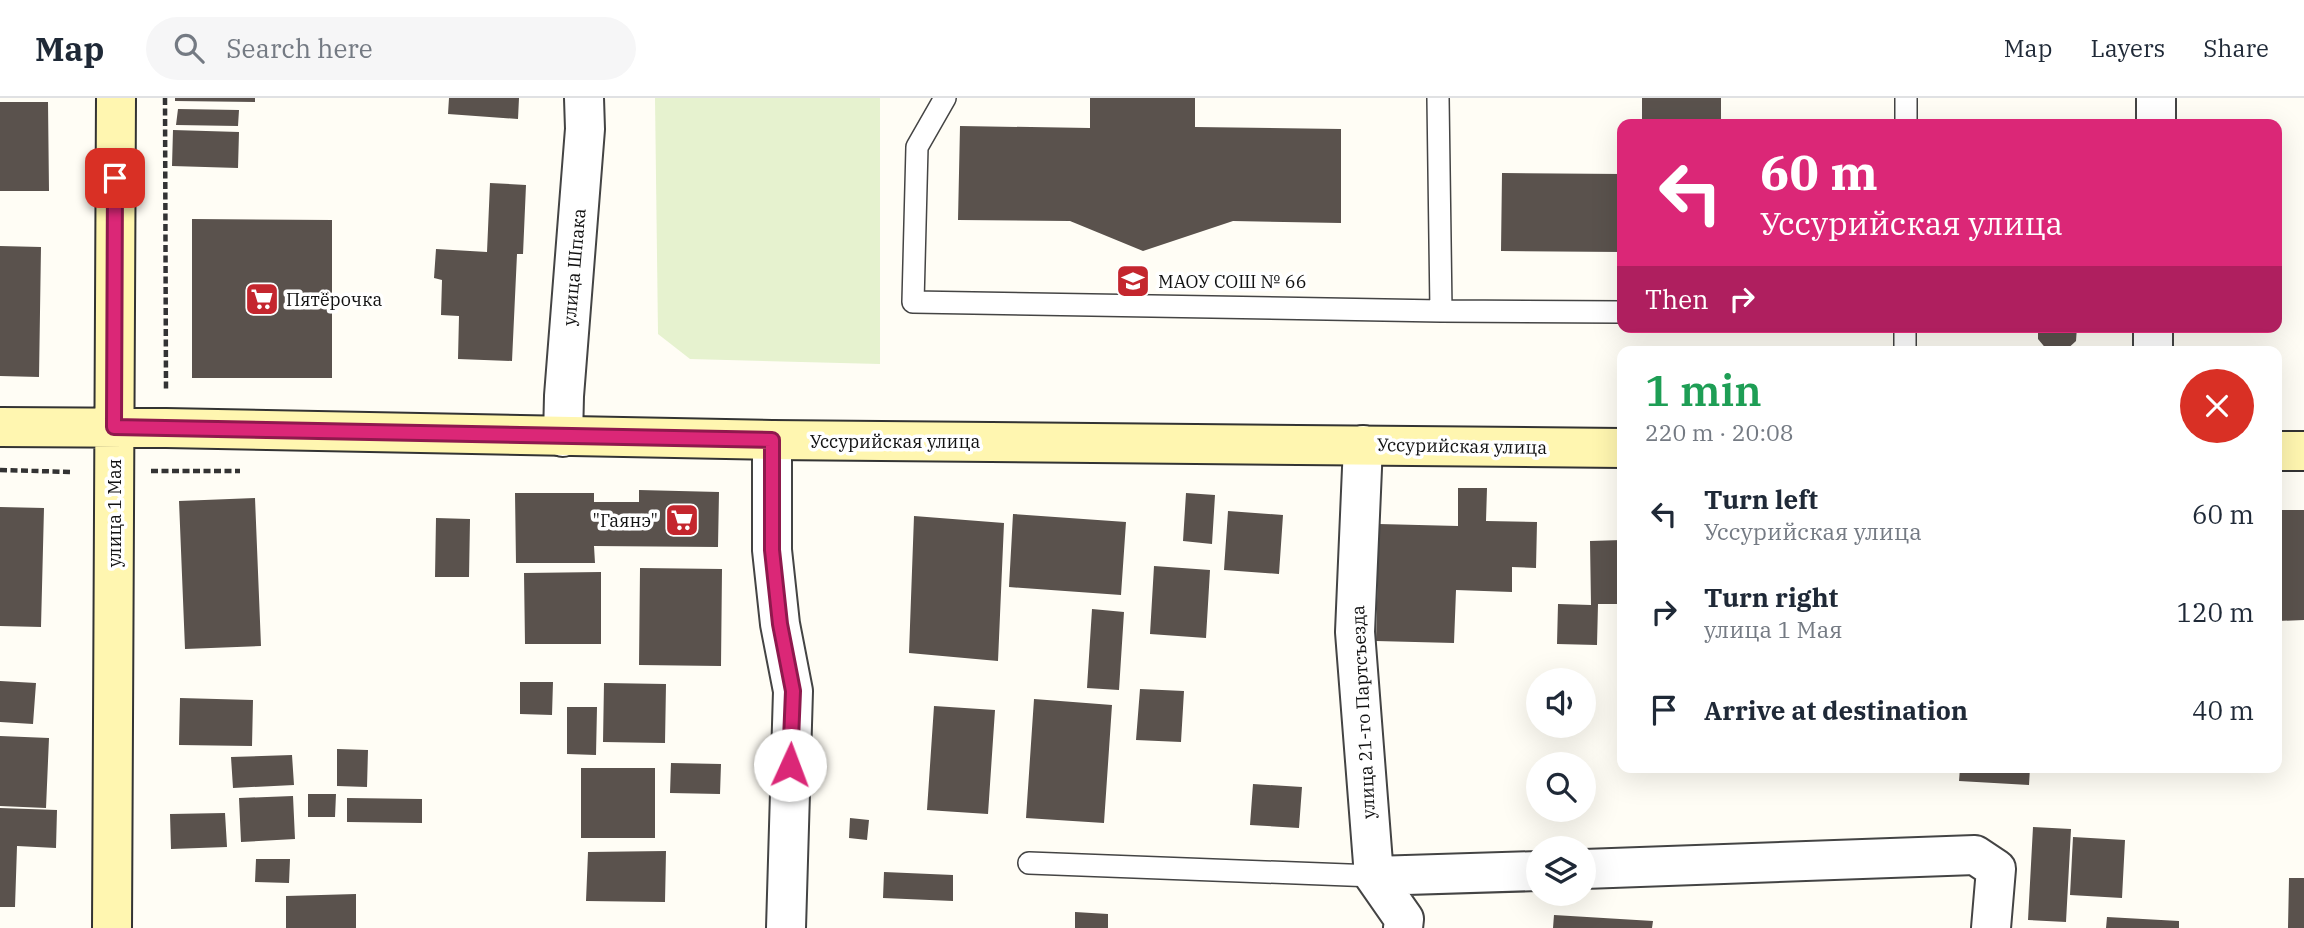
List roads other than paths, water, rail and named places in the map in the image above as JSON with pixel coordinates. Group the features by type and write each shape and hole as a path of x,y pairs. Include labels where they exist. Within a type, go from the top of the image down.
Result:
{"street":[{"name":"улица 1 Мая","path":"112,928 116,98"},
{"name":"улица Шпака","path":"563,437 585,129 584,98"},
{"path":"2156,98 2156,119"},
{"name":"Уссурийская улица","path":"0,427 772,440 1617,448"},
{"path":"772,440 772,550 780,624 793,691 786,928"},
{"name":"улица 21-го Партсъезда","path":"1363,445 1355,632 1374,876"},
{"path":"2282,451 2304,451"},
{"path":"1596,869 1975,855 1996,869 1990,928"},
{"path":"1374,876 1526,871"},
{"path":"1374,876 1404,919 1403,928"}],"lane":[{"path":"945,98 917,147 913,302 1617,313"},
{"path":"1438,98 1441,312"},
{"path":"1906,98 1906,119"},
{"path":"1029,863 1374,876"}],"place":[{"name":"МАОУ СОШ № 66","path":"1133,281"},
{"name":"Пятёрочка","path":"262,299"},
{"name":"\"Гаянэ\"","path":"682,520"}]}
